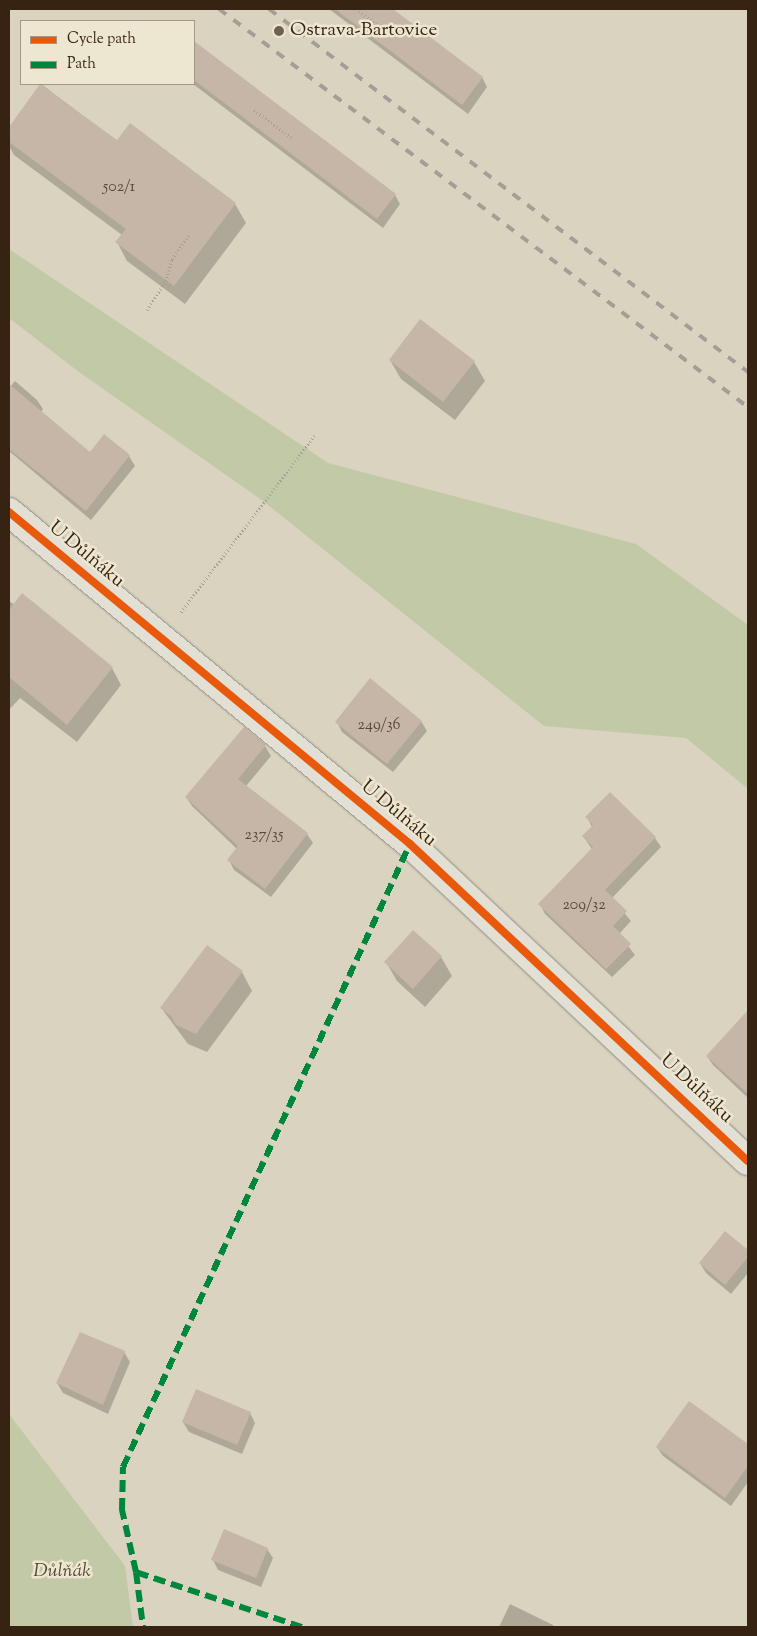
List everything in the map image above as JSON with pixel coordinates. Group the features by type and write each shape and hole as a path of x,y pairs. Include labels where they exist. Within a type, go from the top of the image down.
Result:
{"street":[{"name":"U Důlňáku","path":"9,512 410,844 748,1161"}],"path":[{"path":"356,9 383,29"},
{"path":"254,110 292,138"},
{"path":"147,310 166,281 172,259 189,235"},
{"path":"162,638 314,435"}],"green space":[{"path":"9,249 328,463 636,544 748,625 748,789 686,738 544,726 263,501 79,372 9,318"},
{"name":"Důlňák","path":"9,1414 125,1566 133,1627 9,1627"}],"building":[{"path":"335,9 393,9 483,77 462,105"},
{"path":"195,42 396,194 377,219 195,81"},
{"path":"39,85 41,85 117,140 130,123 236,203 174,286 115,242 126,229 9,142 9,127"},
{"path":"420,319 475,361 443,402 389,360"},
{"path":"9,384 90,452 104,434 130,455 86,511 9,449"},
{"path":"22,593 113,667 67,725 9,677 9,610"},
{"path":"370,678 422,721 387,764 335,722"},
{"path":"244,727 266,745 238,779 308,833 265,889 227,860 238,846 185,797"},
{"path":"610,792 656,837 605,890 627,911 613,926 631,944 606,969 538,904 593,847 582,836 593,825 585,817"},
{"path":"413,930 442,956 413,989 384,962"},
{"path":"207,945 243,971 196,1034 176,1025 171,1016 160,1008"},
{"path":"748,1010 748,1094 706,1056"},
{"path":"725,1231 748,1250 748,1257 725,1285 699,1263"},
{"path":"80,1332 125,1351 103,1405 56,1383"},
{"path":"196,1389 251,1412 237,1445 182,1422"},
{"path":"689,1401 748,1444 748,1466 725,1498 656,1447"},
{"path":"224,1529 268,1548 256,1578 211,1560"}],"railway":[{"path":"219,9 748,407"},
{"path":"269,9 748,372"}],"marked path":[{"path":"302,1627 136,1572 122,1510 123,1467 410,844"},
{"path":"136,1572 143,1627"}],"cycle path":[{"path":"9,512 410,844 748,1161"}],"place":[{"name":"Ostrava-Bartovice","path":"279,31"}]}
